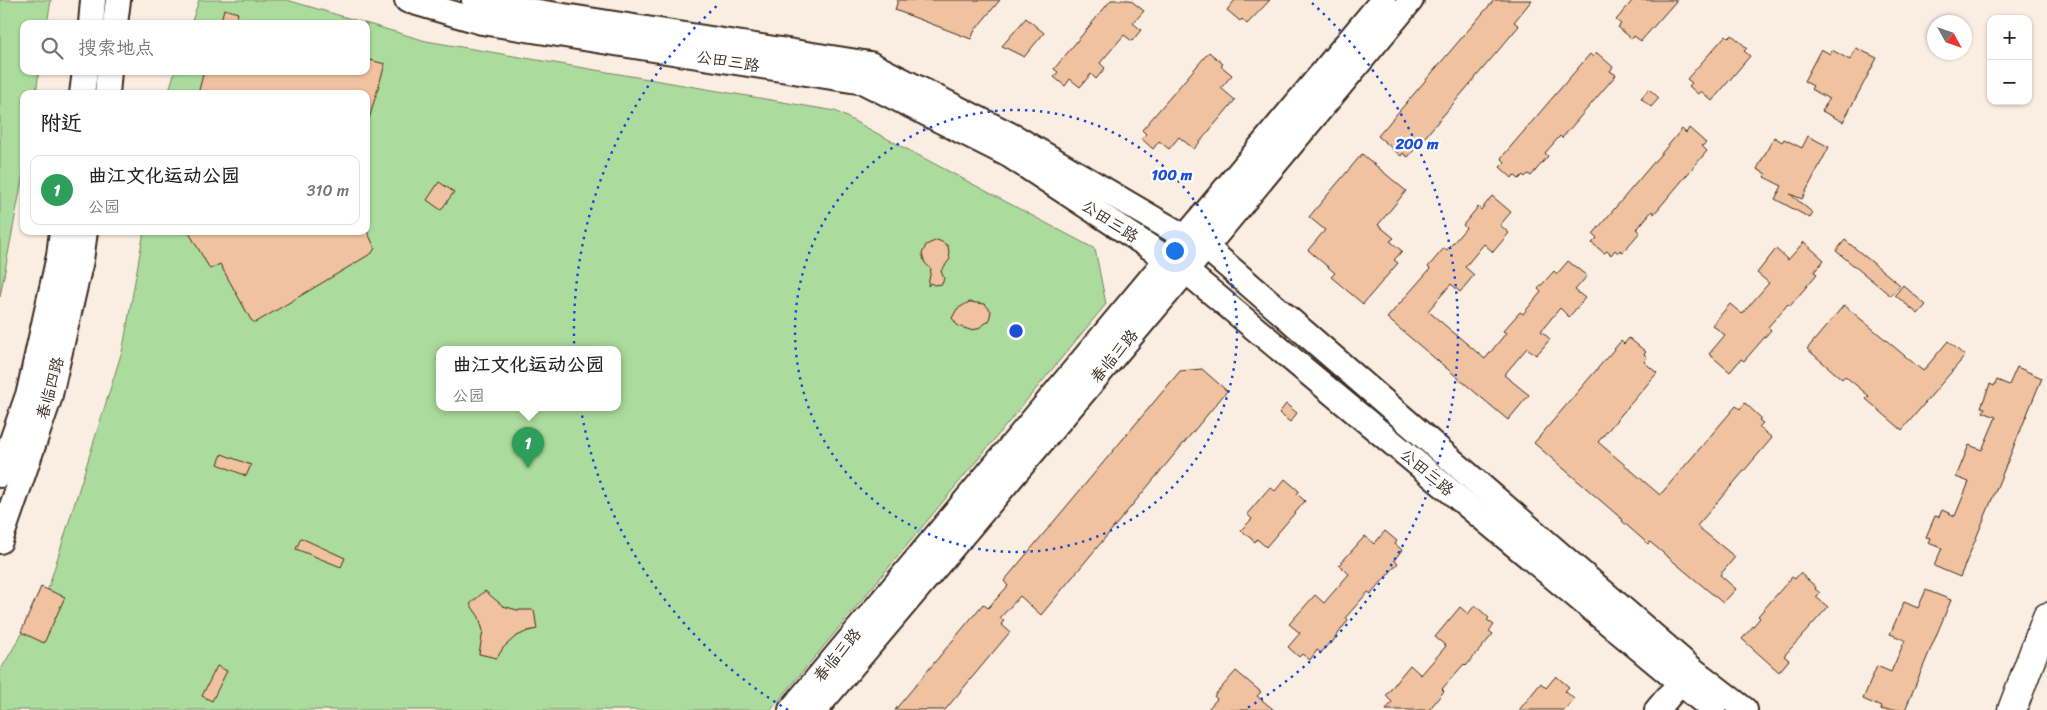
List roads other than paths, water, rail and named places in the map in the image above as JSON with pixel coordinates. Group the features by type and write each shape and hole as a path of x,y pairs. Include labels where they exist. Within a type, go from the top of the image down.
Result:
{"highway":[{"path":"2012,710 2047,618"}],"street":[{"path":"92,20 94,0"},
{"path":"116,20 118,0"},
{"name":"公田三路","path":"407,0 482,22 864,82 1009,155 1177,265 1696,691 1745,710"},
{"name":"公田三路","path":"474,0 497,6 870,64 1018,139 1195,243 1696,691"},
{"name":"春临三路","path":"815,710 1195,243 1383,0"},
{"name":"春临三路","path":"1195,243 1410,0"},
{"path":"83,90 84,75"},
{"path":"107,90 108,75"},
{"name":"春临四路","path":"0,475 28,392 59,256 62,235"},
{"name":"春临四路","path":"0,541 49,399 81,260 84,235"},
{"name":"春临三路","path":"791,710 1177,265"},
{"path":"1657,710 1696,691"}],"place":[{"name":"曲江文化运动公园","path":"528,468"}]}
